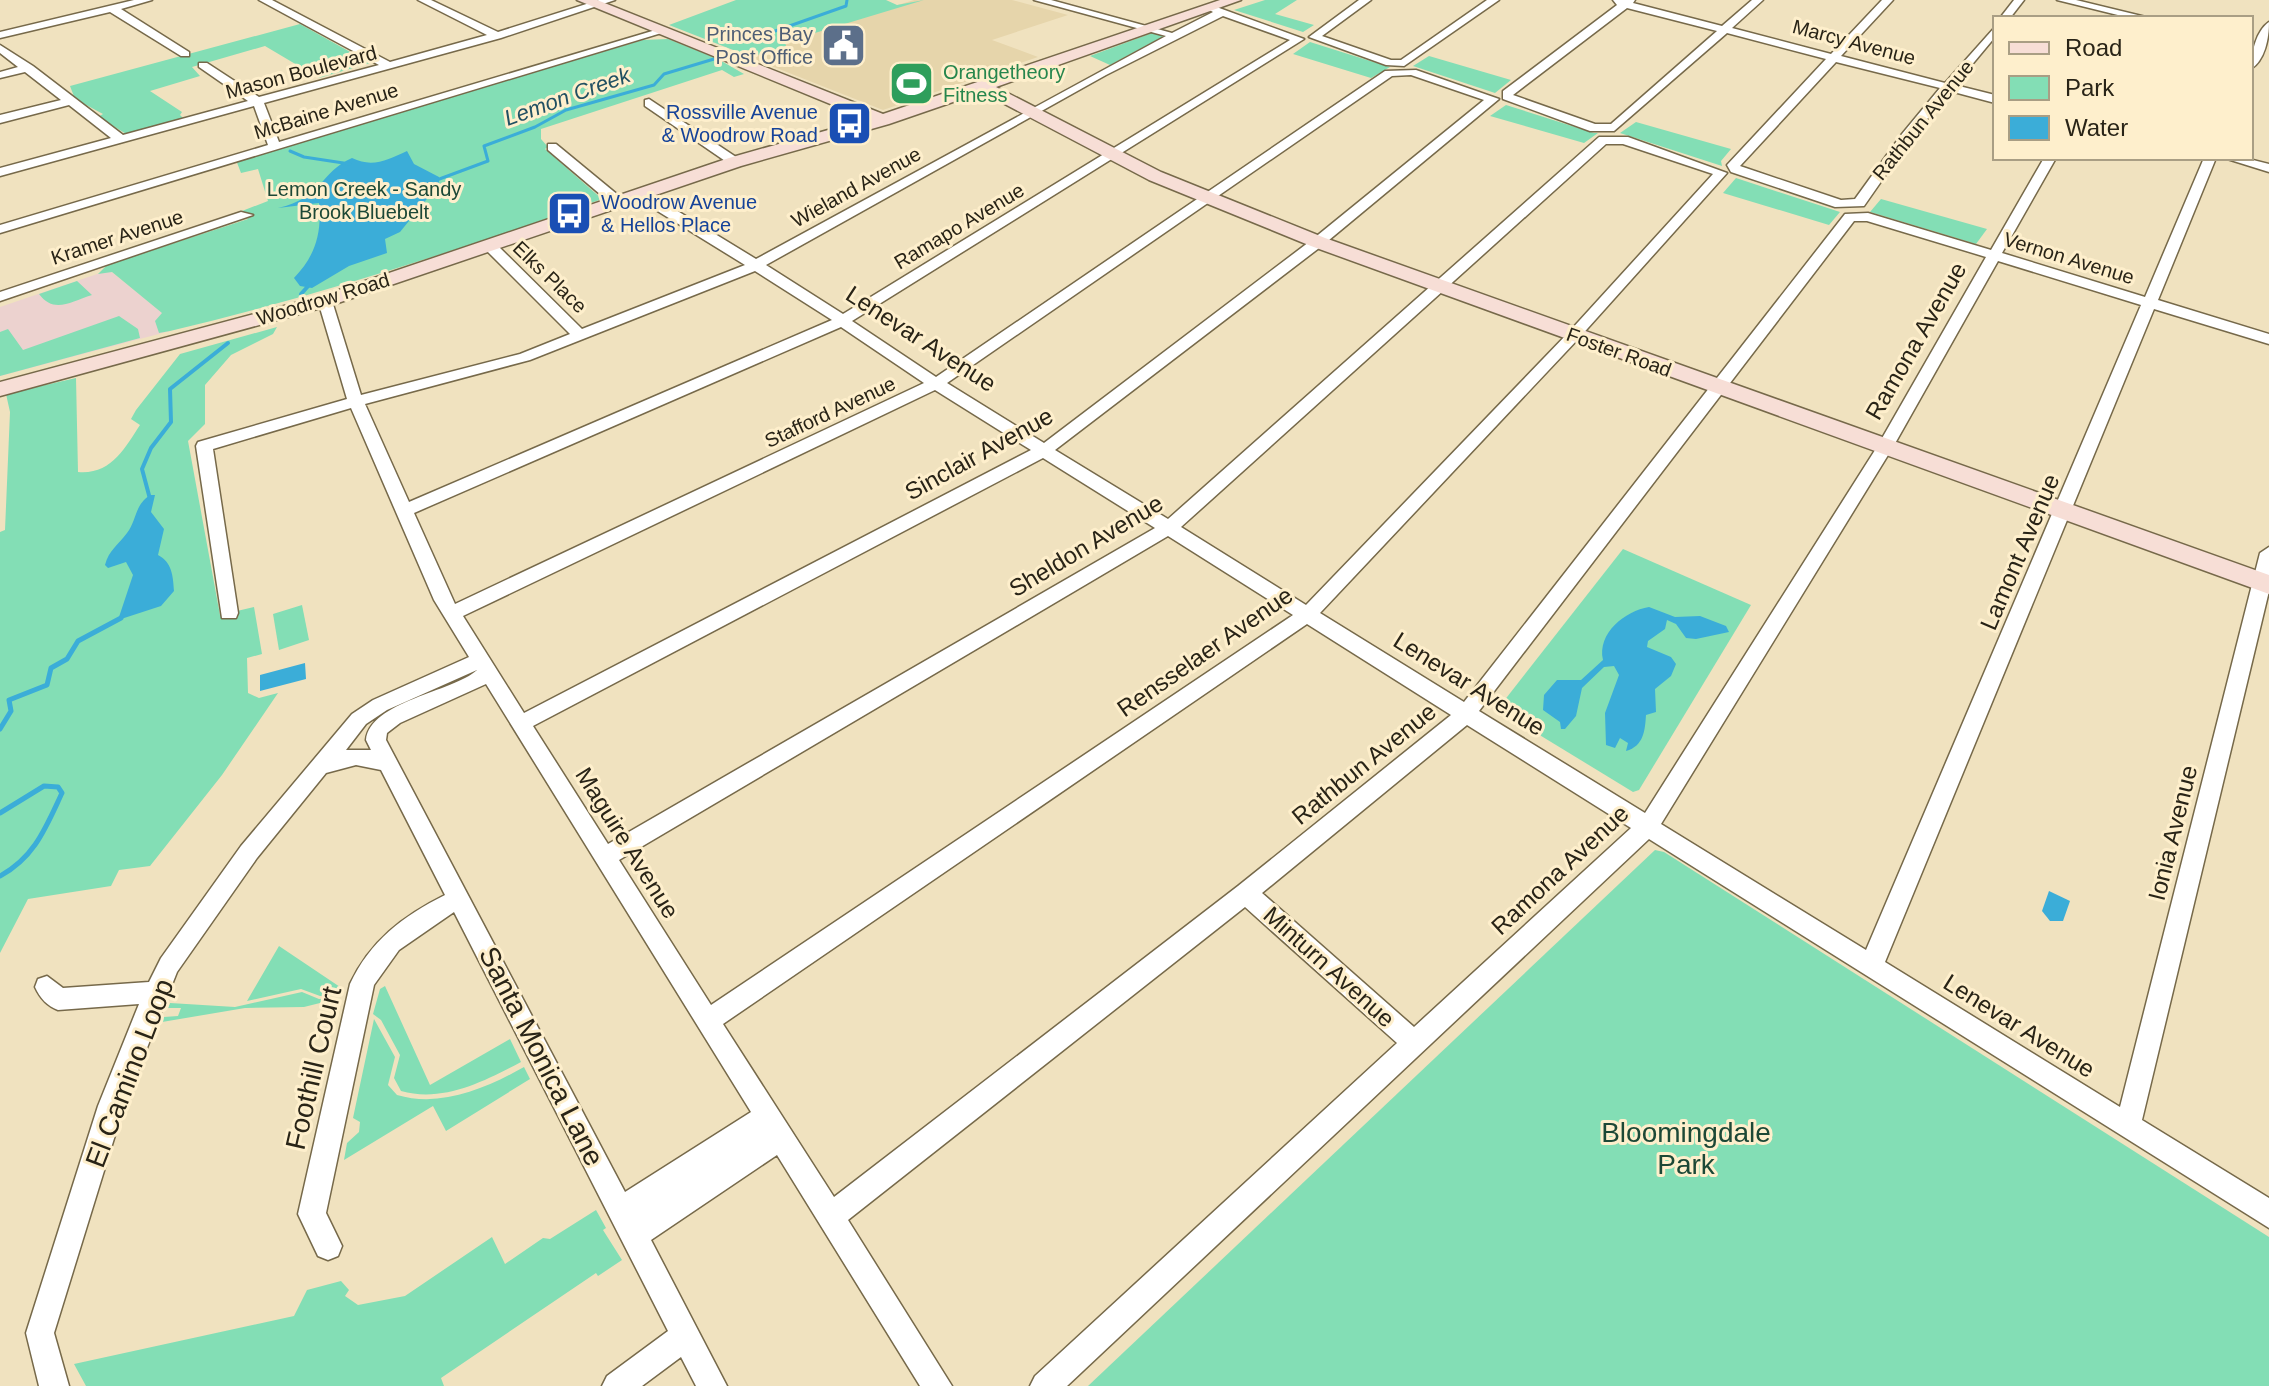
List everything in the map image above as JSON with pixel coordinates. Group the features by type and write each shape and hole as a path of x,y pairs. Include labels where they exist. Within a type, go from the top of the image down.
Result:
{"street":[{"path":"0,35 147,0"},
{"path":"264,0 390,66"},
{"path":"423,0 497,36"},
{"path":"1039,0 1060,2 1174,36"},
{"name":"Ramapo Avenue","path":"403,511 842,321 1366,0"},
{"name":"Stafford Avenue","path":"451,614 939,382 1494,0"},
{"name":"Marcy Avenue","path":"1609,0 1628,2 1993,99"},
{"name":"Sheldon Avenue","path":"605,857 1169,528 1758,0"},
{"path":"1833,57 1888,0"},
{"path":"2007,16 2019,0"},
{"path":"2062,0 2140,15"},
{"path":"596,2 883,120"},
{"name":"Mason Boulevard","path":"0,172 497,36 596,2"},
{"name":"Sinclair Avenue","path":"520,724 1045,450 1628,2"},
{"path":"1222,7 1306,38 1608,133"},
{"name":"Woodrow Road","path":"0,389 325,301 619,203 643,196 663,195 1147,29 1222,7"},
{"name":"Wieland Avenue","path":"229,613 204,446 355,400 525,357 582,337 754,266 1222,7"},
{"path":"111,8 185,54"},
{"path":"2260,42 2269,25"},
{"name":"McBaine Avenue","path":"0,229 663,31"},
{"name":"Rathbun Avenue","path":"831,1216 1246,893 1466,714 1721,388 1906,137 1950,88 1993,33"},
{"path":"0,48 59,89 67,102 121,139"},
{"name":"Vernon Avenue","path":"1833,57 1733,165 1741,173 1996,256 2269,339"},
{"path":"203,65 258,102 275,146"},
{"path":"0,75 29,68"},
{"name":"Foster Road","path":"983,86 1113,155 1208,198 1318,242 2265,583"},
{"path":"0,119 67,102"},
{"path":"649,103 741,166"},
{"name":"Rensselaer Avenue","path":"708,1021 1308,614 1722,176 1719,171 1608,133"},
{"path":"552,147 619,203"},
{"name":"Ramona Avenue","path":"1045,1386 1649,825 1885,447 2049,160"},
{"name":"Lamont Avenue","path":"1872,964 2209,160"},
{"path":"2238,160 2269,168"},
{"name":"Lenevar Avenue","path":"643,196 2269,1214"},
{"name":"Kramer Avenue","path":"0,297 246,215"},
{"name":"Elks Place","path":"490,246 582,337"},
{"name":"Maguire Avenue","path":"325,301 355,400 451,614 937,1386"},
{"name":"Ionia Avenue","path":"2128,1126 2265,583 2269,553"},
{"name":"El Camino Loop","path":"54,1386 40,1333 111,1106 169,965 249,852 359,719 380,705 485,667"},
{"name":"Santa Monica Lane","path":"485,667 379,728 376,740 712,1386"},
{"path":"318,769 350,757 371,757 388,764"},
{"name":"Minturn Avenue","path":"1246,893 1413,1042"},
{"name":"Foothill Court","path":"328,1246 312,1214 362,984 371,962 391,941 415,921 460,898"},
{"path":"47,987 58,999 156,992"},
{"path":"628,1223 774,1126"},
{"path":"617,1386 687,1335"}],"shaded area":[{"path":"914,0 1012,0 1068,15 992,40 1038,57 883,110 741,54"},
{"path":"109,270 179,326 0,376 0,307"}],"green space":[{"path":"736,0 886,0 897,5 924,0 785,42 786,46 751,57 669,25"},
{"path":"1265,0 1297,0 1275,14 1314,25 1303,32 1234,10"},
{"path":"300,24 370,63 319,78 265,46 192,67 200,76 150,91 182,112 180,115 184,119 128,135 98,117 103,114 75,99 70,86"},
{"path":"1152,33 1164,36 1110,65 1090,56"},
{"name":"Lemon Creek - Sandy Brook Bluebelt","path":"668,39 718,59 744,74 734,77 722,70 541,129 541,139 548,147 545,149 602,199 388,271 280,303 159,333 155,321 162,313 112,272 98,274 107,265 248,219 242,211 268,201 258,169 241,173 236,160 643,40"},
{"path":"1310,42 1390,67 1371,78 1293,54"},
{"path":"1429,56 1511,80 1495,93 1413,66"},
{"path":"1506,105 1598,133 1584,143 1490,116"},
{"path":"1636,122 1731,149 1721,161 1722,166 1620,133"},
{"path":"1736,178 1840,212 1829,225 1723,193"},
{"path":"1881,199 1987,229 1976,244 1870,212"},
{"path":"77,281 92,295 57,305 39,294"},
{"path":"119,316 138,329 140,338 0,376 0,332 8,329 23,350"},
{"path":"277,327 273,334 231,355 205,385 205,424 188,441 220,615 254,607 262,654 247,658 248,693 259,698 278,693 222,775 150,866 119,870 111,886 28,899 0,953 0,532 5,530 10,412 6,394 76,378 78,472 90,472 108,465 122,451 140,425 131,419 136,410 180,354"},
{"path":"1623,549 1751,605 1639,790 1633,792 1502,712 1500,706"},
{"path":"302,605 309,640 279,650 273,614"},
{"name":"Bloomingdale Park","path":"1655,850 1664,852 2269,1237 2269,1386 1088,1386"},
{"path":"279,946 343,989 341,995 320,996 301,989 247,1001"},
{"path":"385,986 430,1085 510,1039 521,1062 478,1083 448,1092 417,1094 401,1091 394,1078 400,1055 381,1020 373,1014 380,989"},
{"path":"302,992 319,999 340,998 304,1007 245,1008 162,1022 164,1017 178,1016 181,1008 168,1008 170,1003 235,1007"},
{"path":"374,1019 395,1057 388,1085 397,1095 430,1099 463,1094 524,1067 530,1079 446,1131 433,1106 344,1160 347,1143 359,1132 360,1122 353,1118"},
{"path":"596,1210 606,1228 603,1230 622,1260 598,1276 596,1273 441,1378 444,1386 86,1386 74,1364 294,1316 307,1290 341,1281 349,1290 345,1296 358,1305 405,1296 492,1237 505,1264 543,1238 550,1239"}],"water":[{"path":"407,151 414,164 439,177 439,184 400,232 385,239 387,253 349,266 312,288 300,286 294,278 316,244 319,203 278,208 304,198 333,170 352,158 373,163"},
{"path":"150,495 155,495 151,512 164,529 158,555 169,566 174,591 161,606 118,620 133,575 126,562 108,568 105,565 111,551 130,528 141,504"},
{"path":"1649,607 1675,617 1700,616 1726,626 1729,632 1686,638 1676,624 1667,620 1665,629 1648,641 1647,647 1671,657 1676,664 1671,676 1655,689 1656,712 1646,715 1642,737 1632,749 1626,751 1628,743 1620,738 1615,748 1606,745 1605,713 1619,675 1614,666 1604,667 1582,688 1576,716 1565,729 1561,729 1560,722 1543,710 1544,695 1557,680 1581,680 1603,660 1604,641 1615,625 1631,613"},
{"path":"305,663 306,679 260,691 260,675"},
{"path":"2049,891 2070,901 2063,921 2050,921 2042,911"}],"waterway":[{"name":"Lemon Creek","path":"755,38 846,6 847,0"},
{"name":"Lemon Creek","path":"434,181 488,161 484,146 535,127 566,110 654,85 664,74 714,59"},
{"path":"290,151 304,157 350,164"},
{"name":"Lemon Creek","path":"301,294 310,284"},
{"name":"Lemon Creek","path":"150,499 142,469 151,448 171,422 170,389 228,343"},
{"name":"Lemon Creek","path":"0,729 11,711 9,700 47,685 51,668 67,659 78,641 121,618"},
{"name":"Lemon Creek","path":"0,813 44,786 58,787 62,793 31,850 0,876"}],"place":[{"name":"Princes Bay Post Office","path":"844,46"},
{"name":"Orangetheory Fitness","path":"912,84"},
{"name":"Rossville Avenue & Woodrow Road","path":"849,123"},
{"name":"Woodrow Avenue & Hellos Place","path":"570,213"}]}
